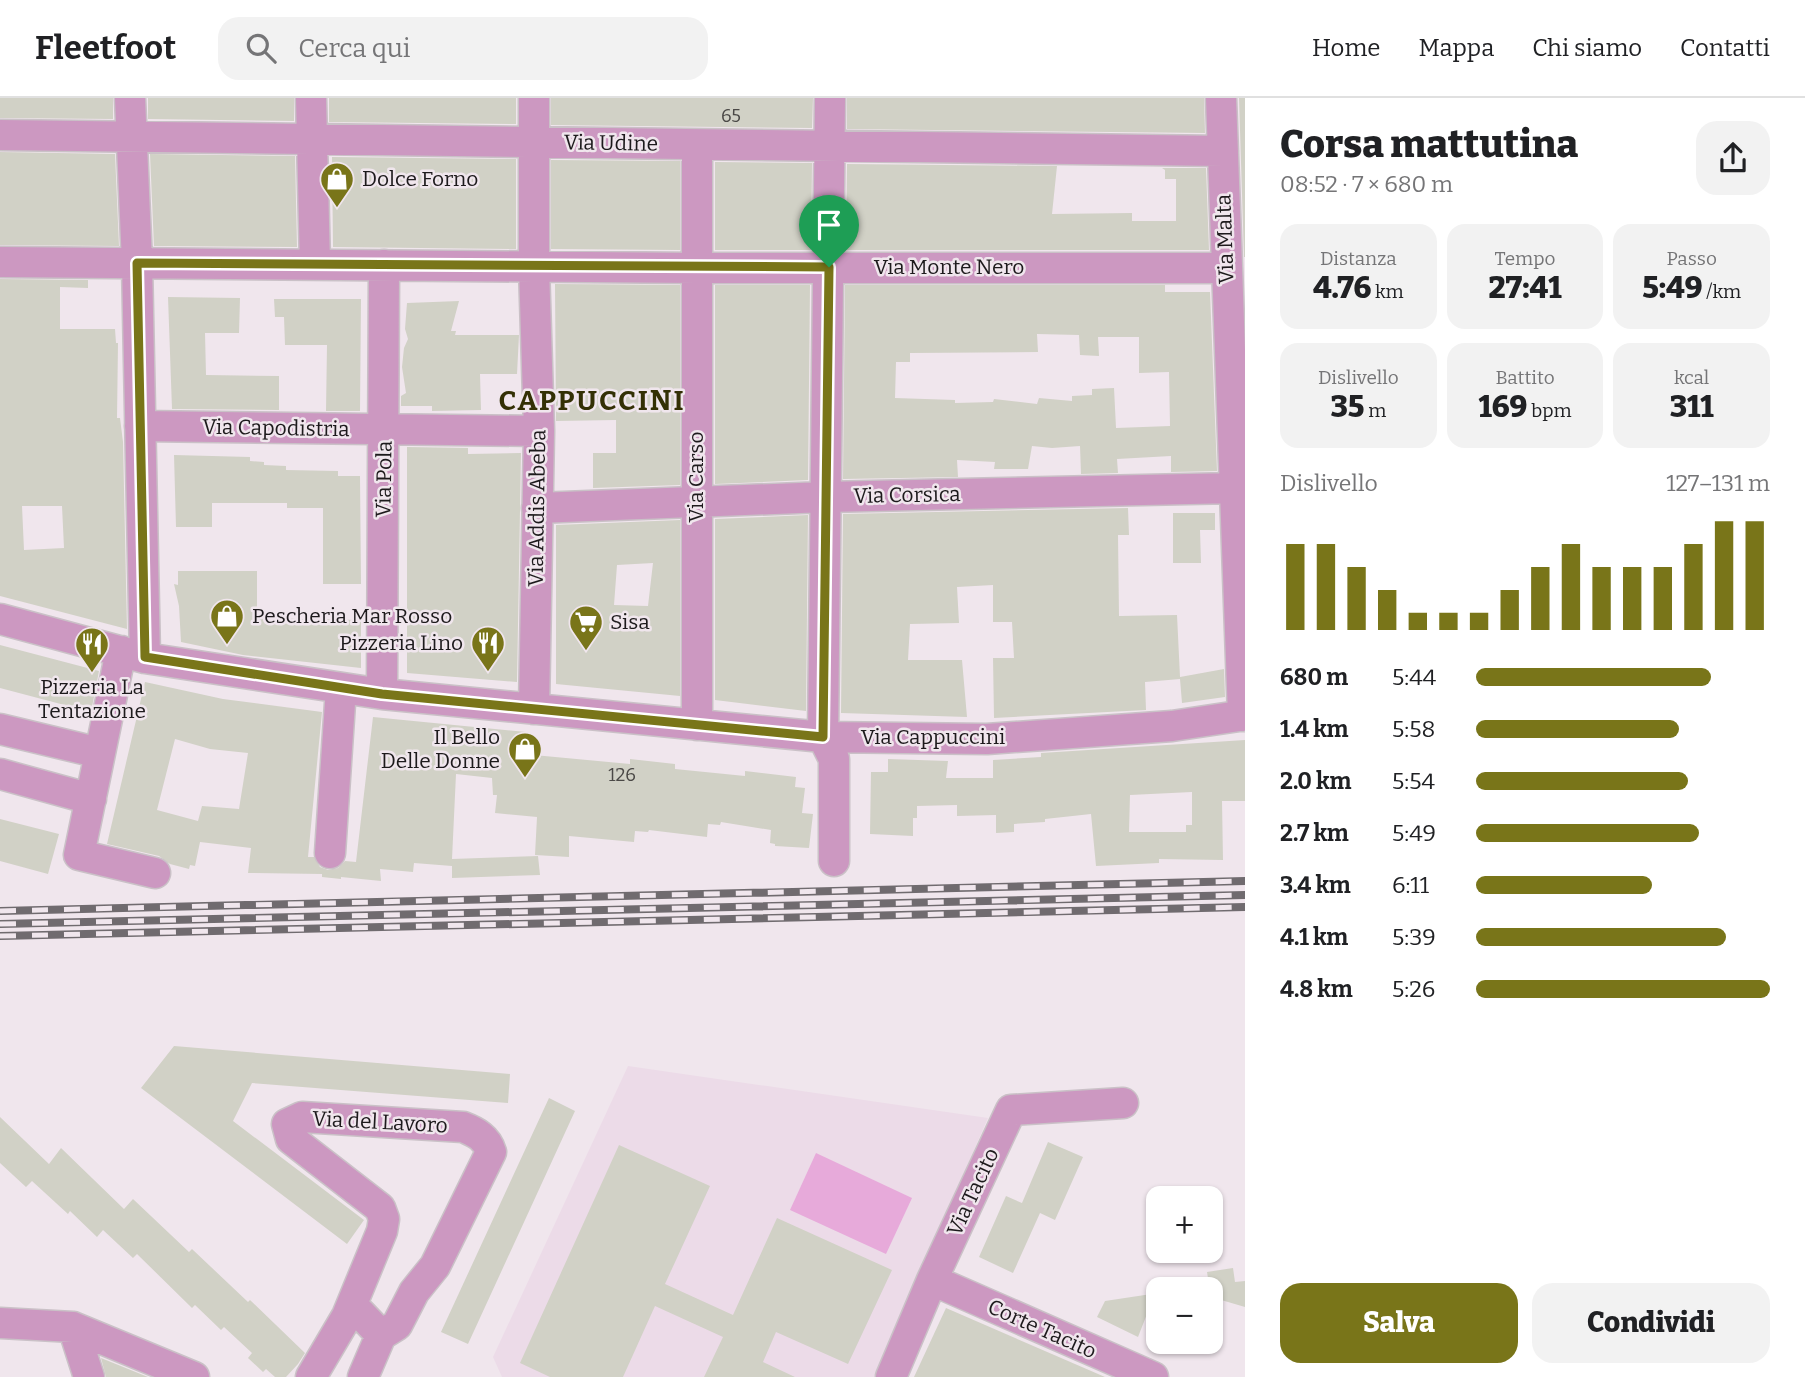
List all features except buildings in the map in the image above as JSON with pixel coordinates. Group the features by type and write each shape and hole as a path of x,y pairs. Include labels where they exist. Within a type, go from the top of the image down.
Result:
{"street":[{"path":"131,98 140,426 133,654 100,753 79,855 155,873"},
{"path":"312,98 315,264"},
{"name":"Via Addis Abeba","path":"534,98 538,431 534,709"},
{"path":"830,98 823,737 834,759 834,861"},
{"name":"Via Malta","path":"1221,98 1244,716"},
{"name":"Via Udine","path":"0,135 1223,151"},
{"name":"Via Carso","path":"697,145 697,725"},
{"name":"Via Monte Nero","path":"0,262 697,268 1226,268"},
{"name":"Via Pola","path":"382,694 384,265"},
{"name":"Via Capodistria","path":"140,426 538,431"},
{"name":"Via Corsica","path":"537,508 825,497 1235,488"},
{"name":"Via Cappuccini","path":"0,619 133,654 382,694 823,737 987,739 1172,726 1244,716"},
{"path":"330,853 341,688"},
{"path":"0,729 100,753"},
{"path":"0,774 91,799"},
{"name":"Via Tacito","path":"891,1377 932,1280 1011,1110 1123,1103"},
{"name":"Via del Lavoro","path":"311,1377 347,1316 376,1248 384,1219 380,1208 291,1139 287,1124 302,1117 463,1127 476,1132 488,1143 491,1152 435,1266 414,1292 397,1325 381,1335 363,1377"},
{"name":"Corte Tacito","path":"932,1280 1115,1370 1153,1377"},
{"path":"347,1316 360,1313 381,1335"},
{"path":"0,1323 73,1327 194,1377"},
{"path":"73,1327 89,1377"}],"shaded area":[{"path":"628,1066 988,1118 875,1377 502,1377 493,1357"},
{"path":"816,1153 912,1198 886,1254 790,1210"}],"railway":[{"path":"0,911 1245,881"},
{"path":"0,924 1245,895"},
{"path":"0,936 1245,907"}],"place":[{"name":"Dolce Forno","path":"337,209"},
{"name":"Pescheria Mar Rosso","path":"227,646"},
{"name":"Sisa","path":"586,652"},
{"name":"Pizzeria Lino","path":"488,673"},
{"name":"Pizzeria La Tentazione","path":"92,674"},
{"name":"Il Bello Delle Donne","path":"525,779"}],"district":[{"name":"CAPPUCCINI","path":"592,400"}],"route":[{"path":"137,263 829,267 823,737 382,694 145,657 137,263"}]}
